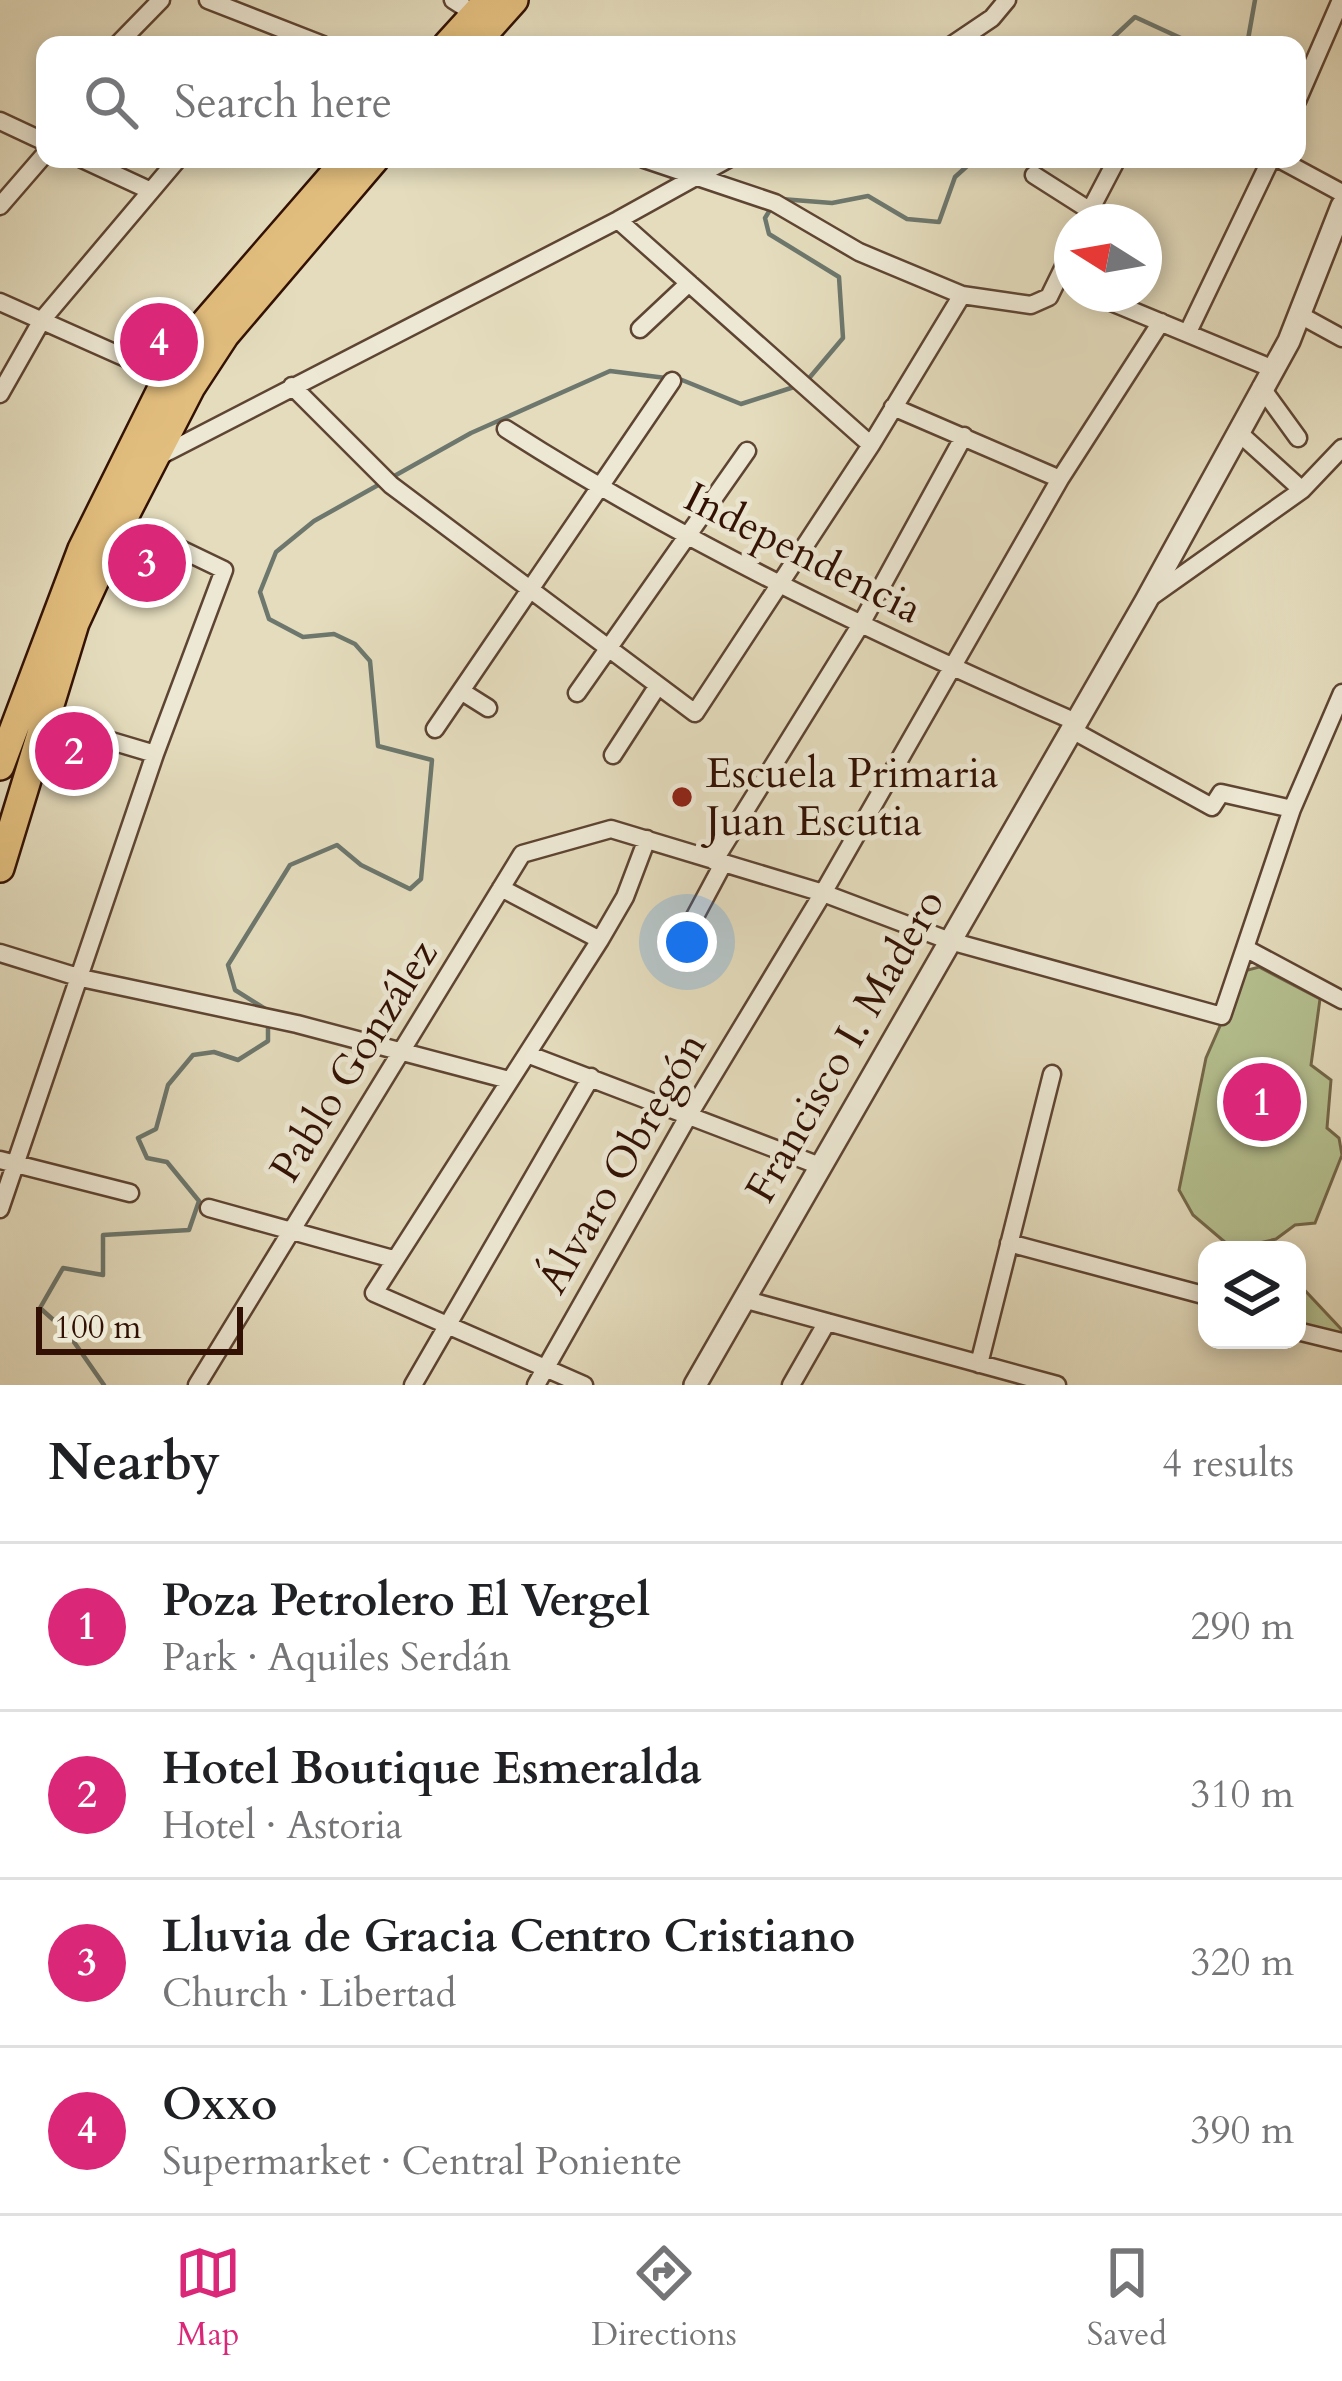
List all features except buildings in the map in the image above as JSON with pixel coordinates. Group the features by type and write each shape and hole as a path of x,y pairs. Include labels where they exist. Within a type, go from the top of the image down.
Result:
{"main road":[{"path":"476,17 514,0"},
{"path":"0,868 76,623 154,459 203,325 339,168"},
{"path":"0,765 82,549 179,381 368,168"}],"street":[{"path":"126,36 161,0"},
{"path":"208,0 278,36"},
{"path":"965,36 992,18 1006,0"},
{"path":"1306,80 1341,0"},
{"path":"0,121 36,138"},
{"path":"0,206 36,164"},
{"path":"101,168 151,191"},
{"path":"0,394 42,320 170,168"},
{"path":"670,168 775,202 859,252 962,295 1031,305 1054,293"},
{"path":"154,459 710,168"},
{"path":"1093,204 1112,168"},
{"path":"1188,332 1270,168"},
{"path":"1287,168 1341,207"},
{"path":"1034,175 1071,204"},
{"name":"Francisco I. Madero","path":"695,1385 1238,432 1300,315 1341,207"},
{"path":"618,220 871,446"},
{"path":"640,329 689,283"},
{"path":"292,386 391,485 695,713 871,446 962,295"},
{"path":"0,302 179,381"},
{"path":"1136,312 1188,332 1266,377 1298,438"},
{"path":"1300,315 1342,338"},
{"name":"Álvaro Obregón","path":"536,1385 1060,479 1161,322"},
{"path":"435,729 672,381"},
{"path":"893,407 1060,479"},
{"name":"Independencia","path":"506,430 688,537 1074,726 1212,806 1220,793 1292,809"},
{"path":"1238,432 1302,490"},
{"path":"684,938 718,862 861,624 964,436"},
{"path":"577,693 747,452"},
{"path":"1145,601 1302,490 1341,452"},
{"path":"0,1209 8,1162 81,978 155,754 224,570 122,521"},
{"path":"613,755 657,687"},
{"path":"460,691 488,708"},
{"path":"584,1385 374,1293 600,940 625,897 647,839 823,893 950,941 1222,1016 1292,809 1341,696"},
{"path":"44,721 155,754"},
{"name":"Pablo González","path":"197,1385 522,854 611,829 647,839"},
{"path":"501,888 600,940"},
{"path":"1245,948 1342,1000"},
{"path":"0,953 81,978 296,1024 509,1080"},
{"path":"527,1054 820,1166"},
{"path":"980,1364 1052,1074"},
{"path":"413,1385 591,1077"},
{"path":"8,1162 130,1193"},
{"path":"209,1208 393,1259"},
{"path":"1009,1243 1198,1294"},
{"path":"743,1299 1050,1384"},
{"path":"791,1385 827,1322"},
{"path":"1306,1332 1342,1342"}],"green space":[{"path":"1259,967 1320,999 1311,1065 1331,1080 1327,1128 1339,1138 1342,1155 1315,1223 1295,1225 1267,1241 1224,1241 1193,1215 1179,1190 1206,1058 1244,971"},
{"path":"1306,1292 1342,1330 1342,1338 1306,1326"}],"waterway":[{"path":"1249,36 1255,0"},
{"path":"1115,36 1135,17 1176,36"},
{"path":"781,199 832,203 868,196 907,219 939,222 955,177 965,168"},
{"path":"773,205 765,218 769,234 839,277 843,338 805,383"},
{"path":"267,1010 235,990 228,965 290,865 337,845 361,865 410,889 421,879 432,760 378,746 370,661 355,644 334,634 303,637 269,619 260,592 276,552 314,521 471,433 610,371 682,380 741,404 794,387"},
{"path":"104,1385 67,1332 40,1308 63,1268 103,1275 103,1235 189,1230 199,1201 167,1162 147,1158 138,1138 156,1129 168,1085 193,1055 214,1052 238,1060 268,1041 268,1021"}],"place":[{"name":"Oxxo","path":"159,342"},
{"name":"Lluvia de Gracia Centro Cristiano","path":"147,563"},
{"name":"Hotel Boutique Esmeralda","path":"74,751"},
{"name":"Escuela Primaria Juan Escutia","path":"682,797"},
{"name":"Poza Petrolero El Vergel","path":"1262,1102"}]}
